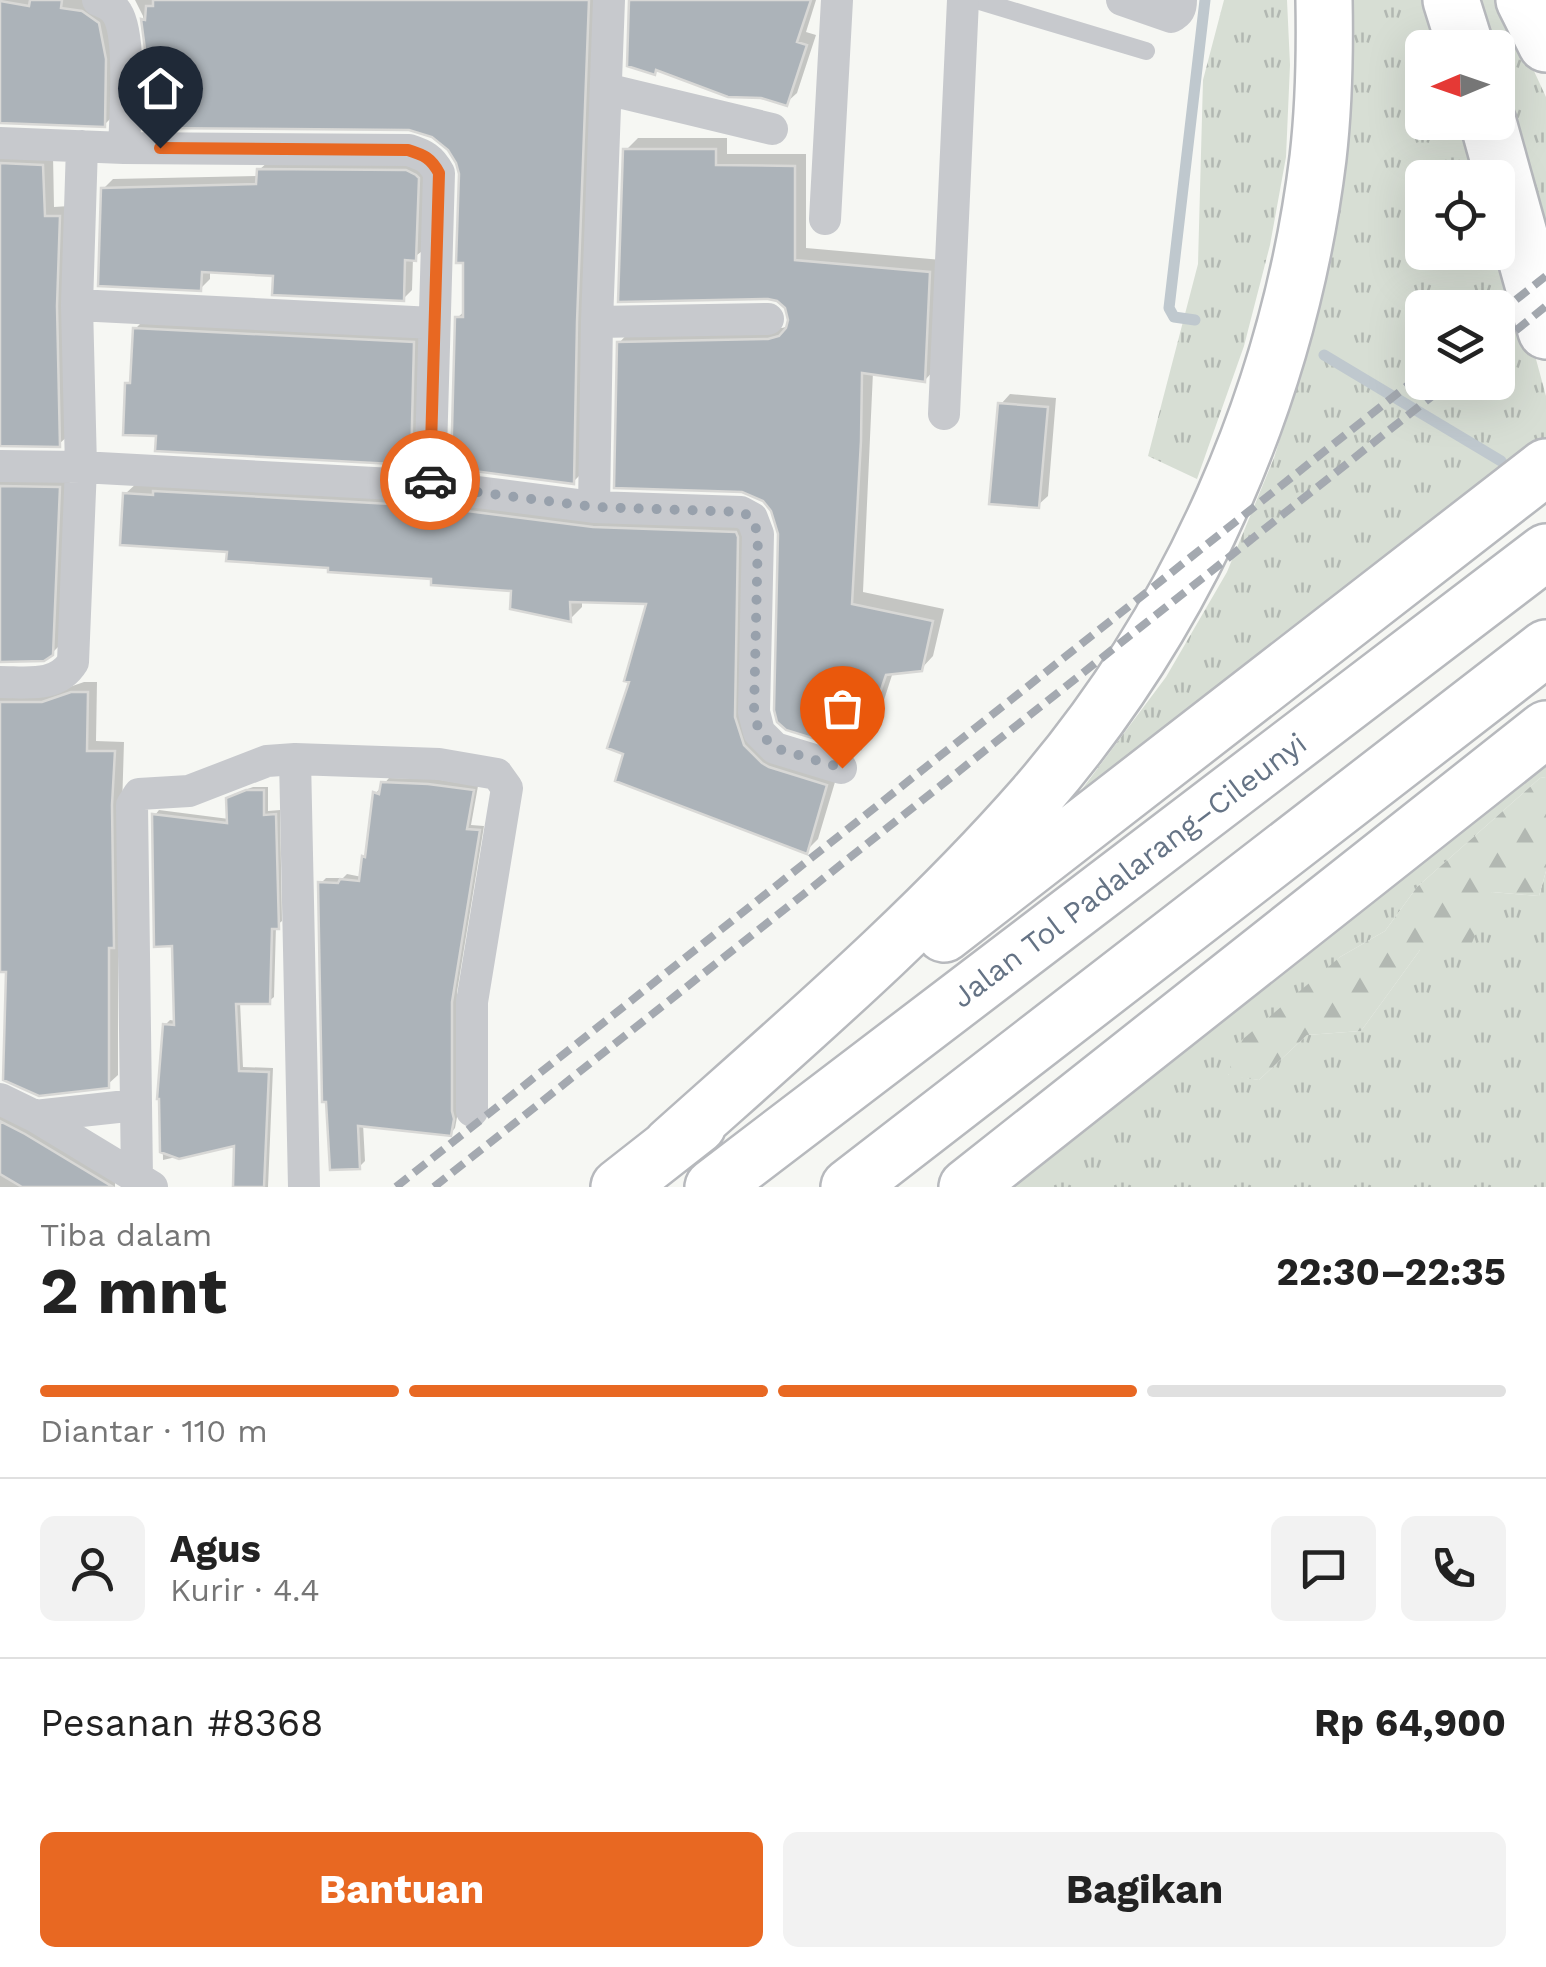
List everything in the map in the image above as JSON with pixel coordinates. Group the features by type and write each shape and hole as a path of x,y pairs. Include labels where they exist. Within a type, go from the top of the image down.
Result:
{"highway":[{"path":"670,1146 876,960 996,840 1075,748 1148,642 1187,574 1222,505 1254,426 1282,338 1318,157 1325,57 1324,0"},
{"path":"1451,0 1460,30"},
{"path":"1524,0 1546,44"},
{"path":"1493,140 1546,332"},
{"path":"620,1187 1546,467"},
{"name":"Jalan Tol Padalarang–Cileunyi","path":"713,1187 1546,552"},
{"path":"849,1187 1546,648"},
{"path":"967,1187 1546,729"}],"street":[{"path":"98,0 117,13 125,36 124,148"},
{"path":"594,507 609,0"},
{"path":"825,219 837,0"},
{"path":"944,414 962,0"},
{"path":"1122,0 1171,16 1177,14 1181,0"},
{"path":"606,89 772,129"},
{"path":"0,143 408,150 433,162 439,173 430,486"},
{"path":"0,682 53,680 66,673 72,662 80,467 77,304 82,146"},
{"path":"77,304 433,324"},
{"path":"597,322 768,319"},
{"path":"0,466 430,486 594,507 742,512 752,518 758,534 754,712 759,732 775,748 842,768"},
{"path":"294,758 304,1187"},
{"path":"145,1183 136,1105 132,805 139,794 189,791 267,761 294,758 440,764 496,774 507,788 472,1002 472,1111"},
{"path":"0,1099 145,1183"},
{"path":"35,1116 136,1105"}],"lane":[{"path":"976,0 1146,50"}],"green space":[{"path":"1224,0 1287,0 1290,65 1286,157 1270,245 1244,346 1197,479 1148,456 1198,264 1203,80"},
{"path":"1349,0 1429,0 1439,30 1405,30 1405,140 1472,140 1479,160 1405,160 1405,270 1511,270 1546,396 1546,437 1065,812 1166,677 1227,572 1274,458 1314,330 1330,240"},
{"path":"1473,0 1501,0 1515,30 1484,30"},
{"path":"1515,30 1546,97 1546,224 1515,126"},
{"path":"1546,740 1546,777 1540,778 1417,887 1385,931 1340,957 1228,1075 1259,1080 1307,1035 1361,1031 1420,950 1492,892 1539,896 1546,871 1546,1187 1004,1187"},
{"path":"1546,777 1546,871 1539,896 1492,892 1468,953 1420,950 1361,1031 1307,1035 1259,1080 1228,1076 1236,1045 1340,957 1385,931 1417,887 1540,778"}],"building":[{"path":"30,0 62,0 61,8 82,11 99,23 106,59 105,127 0,123 0,1 29,6"},
{"path":"153,0 589,0 574,484 451,468 455,317 463,317 463,263 456,263 459,174 448,150 432,137 409,130 145,128 146,57 141,19 145,20 146,6 153,6"},
{"path":"629,0 811,0 797,42 807,45 787,106 761,98 728,97 656,70 655,75 627,66"},
{"path":"623,149 716,149 716,165 795,166 795,260 930,272 925,382 862,373 852,604 933,621 922,671 886,675 861,749 786,730 777,722 774,710 778,534 771,511 763,501 742,492 614,488 617,342 768,339 779,336 788,320 785,308 768,299 618,302"},
{"path":"0,163 43,165 45,216 60,216 60,447 0,446"},
{"path":"257,169 406,170 416,175 416,261 405,260 404,301 272,295 273,276 202,272 201,291 98,286 101,188 256,184"},
{"path":"133,328 414,342 411,465 155,451 156,436 123,435"},
{"path":"998,403 1048,407 1039,508 989,504"},
{"path":"0,486 60,487 53,655 44,661 0,662"},
{"path":"153,491 428,506 593,527 736,532 735,717 744,745 762,763 827,785 807,854 615,781 623,754 607,748 629,682 624,681 646,604 570,602 571,622 510,609 511,591 431,585 431,579 328,572 328,568 226,561 227,552 120,545 123,493 153,495"},
{"path":"71,692 88,692 87,751 115,751 109,1088 39,1096 3,1080 6,972 0,972 0,702 42,702"},
{"path":"381,782 474,790 467,829 480,830 452,1002 454,1119 451,1136 358,1126 360,1169 330,1170 326,1102 322,1102 318,882 359,881 373,792 379,794"},
{"path":"246,790 264,790 264,815 276,814 279,929 272,929 270,1004 236,1004 239,1071 269,1072 264,1187 233,1187 234,1146 179,1159 160,1152 157,1099 163,1024 174,1025 172,946 154,947 152,814 227,823 226,798"},
{"path":"0,1121 113,1187 22,1187 0,1174"}],"waterway":[{"path":"1195,320 1174,317 1169,308 1205,0"},
{"path":"1324,355 1501,461"}],"railway":[{"path":"1515,301 1546,276"},
{"path":"1515,331 1546,306"},
{"path":"396,1187 1405,387"},
{"path":"434,1187 1427,400"}],"way so far":[{"path":"430,480 430,486 594,507 742,512 752,518 758,534 754,712 759,732 775,748 842,768"}],"route":[{"path":"160,148 408,150 433,162 439,173 430,480"}]}
